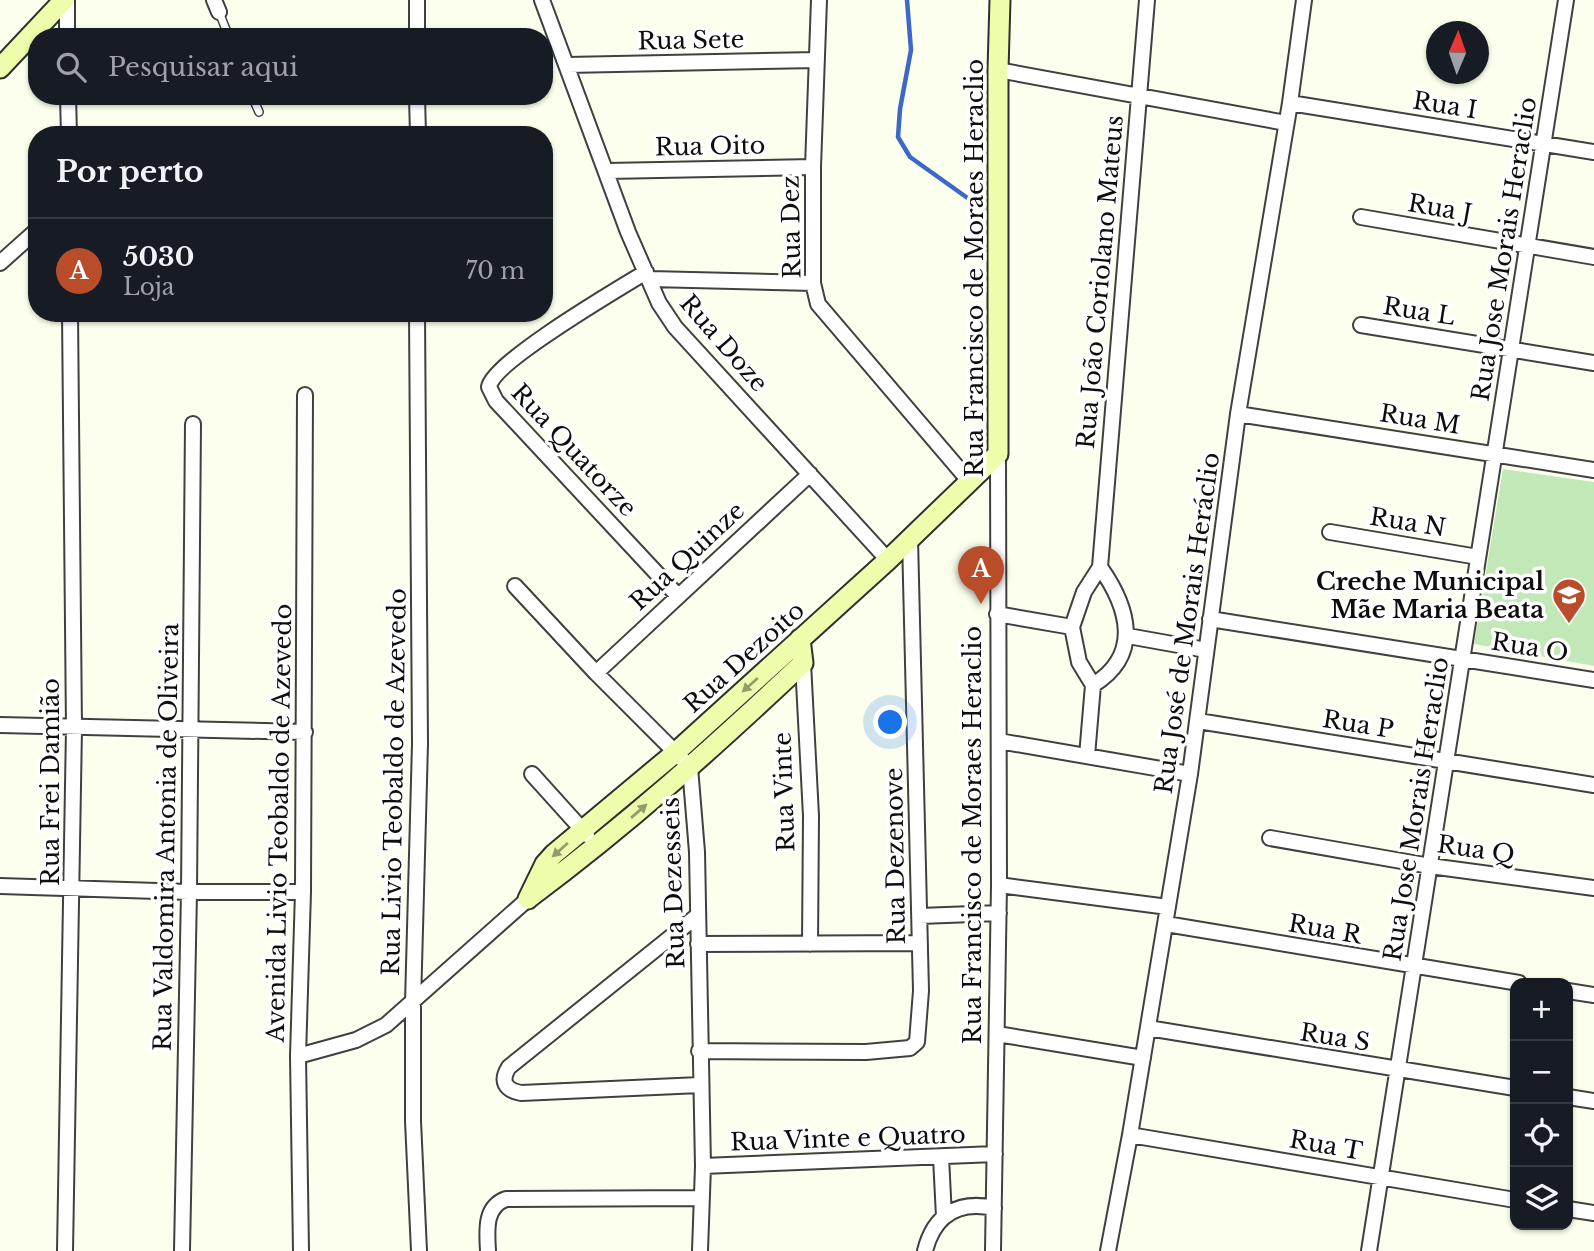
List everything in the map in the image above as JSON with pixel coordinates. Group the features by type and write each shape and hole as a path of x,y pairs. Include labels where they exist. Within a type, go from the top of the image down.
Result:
{"street":[{"path":"66,0 67,28"},
{"path":"39,28 66,0"},
{"path":"417,0 417,28"},
{"name":"Rua Doze","path":"542,0 553,28"},
{"name":"Rua Dez","path":"819,0 813,167 813,283 818,304 970,482"},
{"name":"Rua Francisco de Moraes Heraclio","path":"993,1251 999,913 997,614 1000,0"},
{"name":"Rua João Coriolano Mateus","path":"1072,627 1084,592 1100,567 1147,0"},
{"name":"Rua José de Morais Heráclio","path":"1108,1251 1190,774 1238,414 1290,103 1304,0"},
{"name":"Rua Jose Morais Heraclio","path":"1369,1251 1566,0"},
{"name":"Rua Doze","path":"553,29 628,232 659,303 676,327 888,560"},
{"path":"0,68 28,39"},
{"name":"Rua Sete","path":"567,65 817,60"},
{"path":"998,70 1286,123"},
{"name":"Rua I","path":"1290,103 1594,152"},
{"path":"68,105 69,126"},
{"path":"418,105 418,126"},
{"name":"Rua Oito","path":"607,171 813,167"},
{"name":"Rua J","path":"1361,217 1594,257"},
{"path":"0,263 28,238"},
{"path":"648,275 813,283"},
{"name":"Rua Quatorze","path":"648,275 580,312 495,374 489,387 496,401 677,595"},
{"name":"Rua Frei Damião","path":"65,1251 74,728 70,322"},
{"name":"Rua Livio Teobaldo de Azevedo","path":"417,322 420,705 413,1121 419,1251"},
{"name":"Rua L","path":"1361,325 1594,363"},
{"name":"Avenida Livio Teobaldo de Azevedo","path":"301,1251 298,1056 305,732 305,395"},
{"name":"Rua M","path":"1238,414 1594,470"},
{"name":"Rua Valdomira Antonia de Oliveira","path":"182,1251 189,892 193,424"},
{"name":"Rua Dezoito","path":"528,899 545,864 675,753 910,540 998,454"},
{"name":"Rua Quinze","path":"596,673 810,474"},
{"name":"Rua N","path":"1330,532 1478,557"},
{"name":"Rua Dezenove","path":"699,1051 866,1052 899,1050 915,1044 921,1014 910,540"},
{"path":"1093,685 1114,669 1128,636 1117,594 1100,567"},
{"name":"Rua Dezesseis","path":"515,586 596,673 690,767 696,839 699,1085 703,1166 700,1251"},
{"path":"997,614 1072,627 1079,662 1093,685 1087,756"},
{"name":"Rua O","path":"1210,619 1594,680"},
{"path":"1128,636 1206,650"},
{"name":"Rua Vinte","path":"800,639 811,802 810,944"},
{"name":"Rua Dezoito","path":"298,1056 365,1037 386,1025 528,899 597,848 803,663"},
{"name":"Rua P","path":"1198,721 1594,785"},
{"path":"0,725 305,732"},
{"path":"999,741 1190,774"},
{"path":"532,774 597,848"},
{"name":"Rua Q","path":"1270,838 1430,866 1594,888"},
{"path":"999,885 1168,907"},
{"path":"0,886 72,890 303,892"},
{"path":"920,916 999,913"},
{"path":"697,916 509,1067 504,1079 505,1085 511,1091 521,1093 699,1085"},
{"name":"Rua R","path":"1166,924 1510,982"},
{"path":"698,944 920,943"},
{"path":"1573,992 1594,995"},
{"name":"Rua S","path":"1148,1028 1510,1087"},
{"path":"997,1034 1143,1058"},
{"path":"1573,1098 1594,1101"},
{"name":"Rua T","path":"1130,1135 1510,1199"},
{"name":"Rua Vinte e Quatro","path":"703,1166 995,1154"},
{"path":"941,1157 944,1217"},
{"path":"488,1251 491,1210 495,1204 506,1199 702,1198"},
{"path":"925,1251 933,1229 944,1217 962,1206 994,1208"},
{"path":"1573,1210 1594,1213"}],"lane":[{"path":"217,6 226,28"},
{"path":"255,105 258,112"}],"green space":[{"path":"1503,469 1594,482 1594,666 1474,644"}],"waterway":[{"path":"907,0 911,50 900,109 898,137 910,157 983,209"}],"place":[{"name":"5030","path":"981,604"},
{"name":"Creche Municipal Mãe Maria Beata","path":"1569,625"}]}
